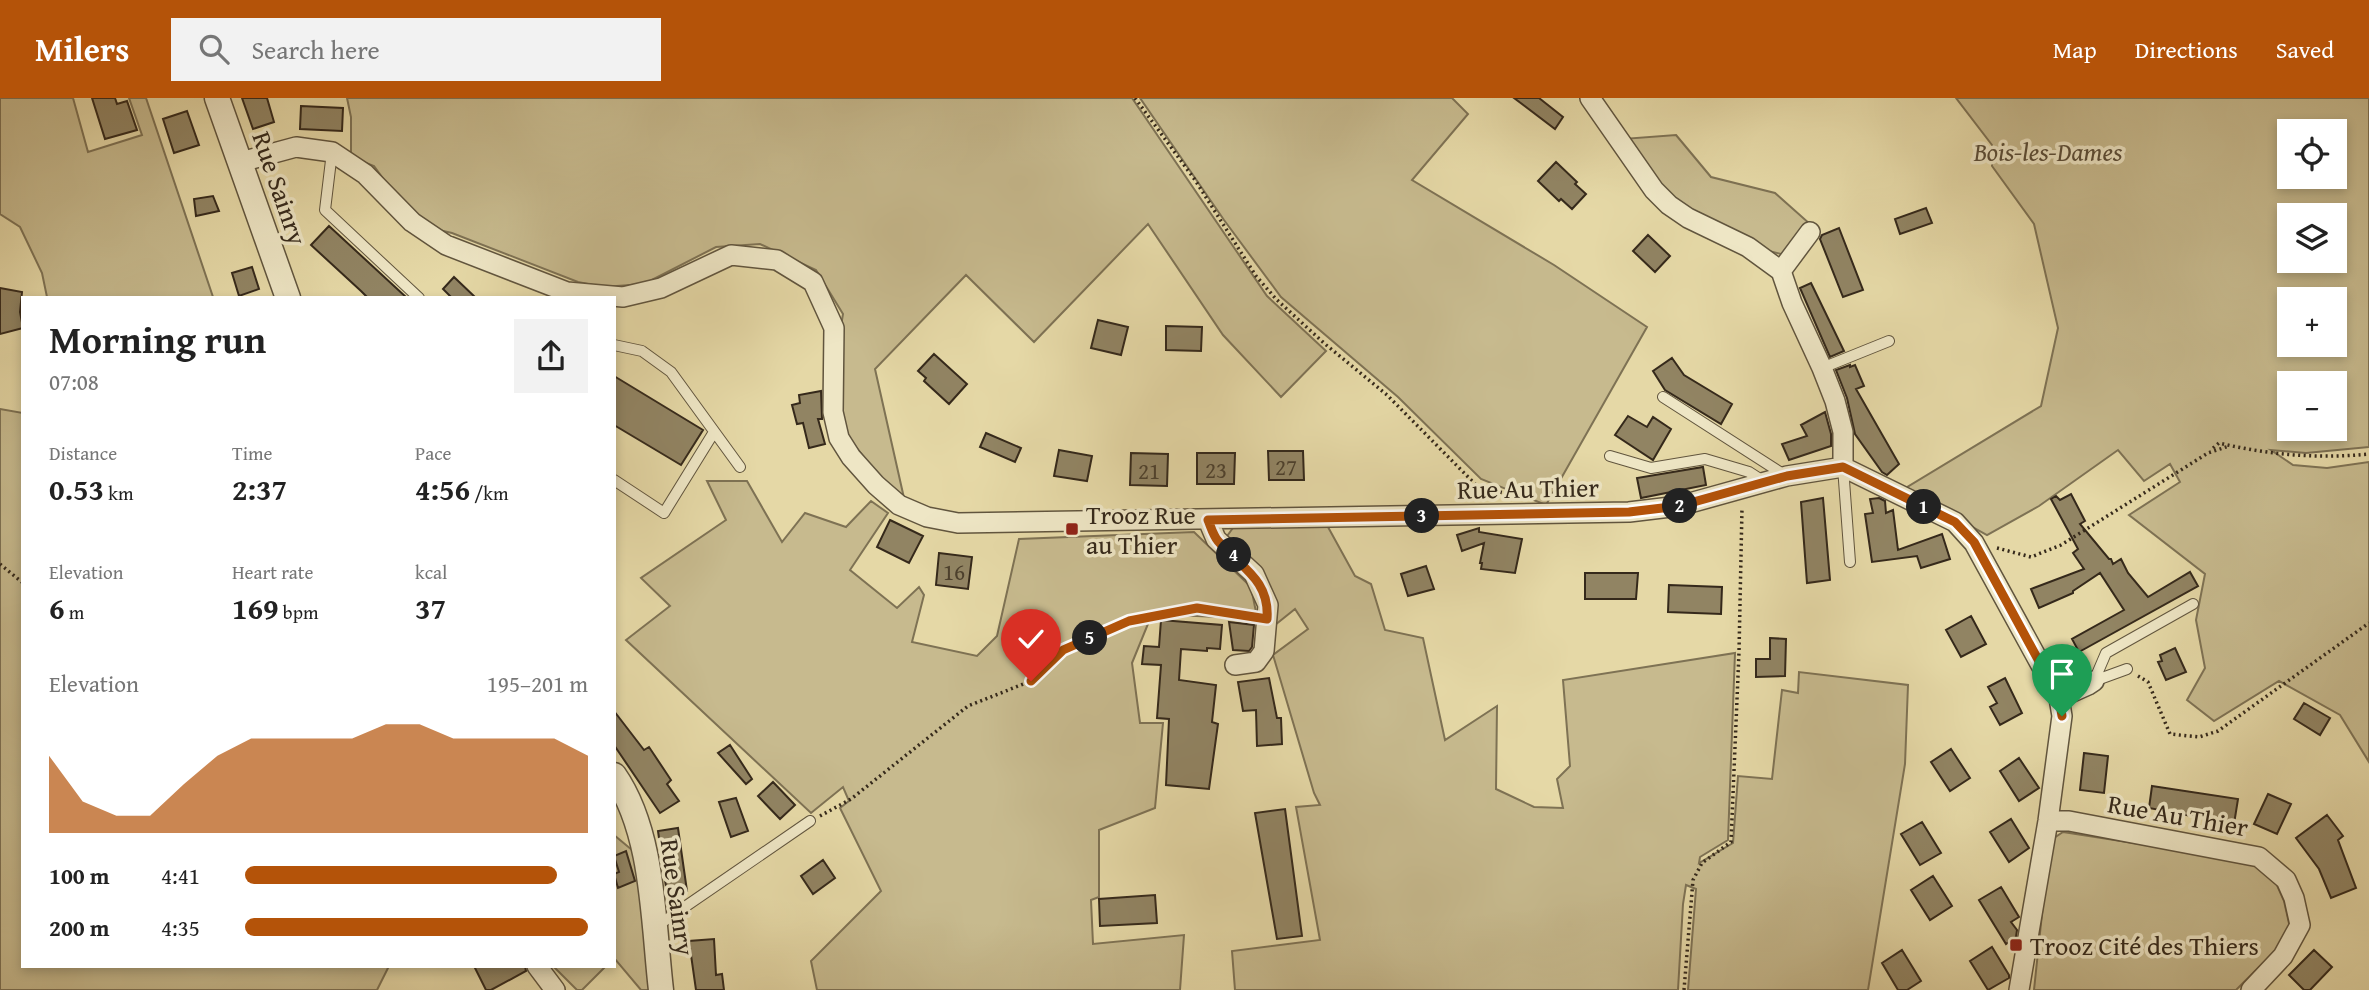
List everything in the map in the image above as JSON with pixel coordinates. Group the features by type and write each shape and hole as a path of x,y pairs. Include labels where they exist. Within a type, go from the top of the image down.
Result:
{"street":[{"name":"Rue Sainry","path":"217,98 287,296"},
{"path":"1590,98 1654,190 1669,205 1688,218 1748,247 1781,271 1792,303 1822,368 1843,432 1843,467 1955,522 1974,542 2059,698 2062,716 2048,821 2019,990"},
{"name":"Rue Au Thier","path":"241,162 296,147 332,152 365,174 412,222 446,245 562,294 567,292 612,296"},
{"path":"1781,271 1810,232"},
{"name":"Rue Au Thier","path":"616,296 661,288 731,255 777,260 813,282 834,328 833,412 839,438 851,457 876,485 899,505 927,517 958,523 1629,512 1679,506 1787,476 1843,467"},
{"path":"1208,520 1216,539 1254,574 1268,605 1264,651 1256,662 1235,665"},
{"path":"2059,698 2094,681"},
{"name":"Rue Sainry","path":"616,778 645,845 661,990"},
{"name":"Rue Au Thier","path":"2048,821 2068,821 2259,856 2286,880 2294,898 2300,925 2283,956 2251,990"},
{"path":"538,968 555,990"}],"lane":[{"path":"332,152 325,210 417,296"},
{"path":"1822,368 1889,341"},
{"path":"616,345 642,351 671,372 740,467"},
{"path":"1663,397 1787,476"},
{"path":"616,481 664,513 715,432"},
{"path":"1610,456 1651,468 1705,459 1749,472 1756,484"},
{"path":"1843,467 1850,562"},
{"path":"2094,681 2106,653 2193,604"},
{"path":"2094,681 2127,669"},
{"path":"654,928 810,821"}],"path":[{"path":"1135,98 1195,180 1256,276 1276,299 1387,395 1471,476 1478,487"},
{"path":"1974,542 2031,557 2061,545 2220,447 2329,458 2369,454"},
{"path":"1684,990 1693,880 1702,863 1731,842 1739,652 1741,508 1756,484"},
{"path":"0,564 21,581"},
{"path":"810,821 851,799 968,706 1031,681 1063,650 1129,621 1197,608 1267,619"},
{"path":"2127,669 2148,682 2170,734 2199,737 2218,731 2369,623"}],"green space":[{"path":"0,98 73,98 88,152 142,135 129,98 146,98 213,296 47,296 42,273 20,227 0,214"},
{"path":"347,98 1132,98 1267,296 1326,351 1281,397 1223,335 1148,224 1034,342 966,275 875,369 904,498 892,492 840,427 837,350 843,314 816,270 760,244 716,247 644,284 603,287 578,282 452,233 430,228 403,206 374,166 351,157 351,117"},
{"path":"1140,98 1452,98 1468,114 1412,180 1554,265 1647,327 1546,505 1481,479 1398,397 1281,297"},
{"name":"Bois-les-Dames","path":"1956,98 2369,98 2369,447 2306,453 2271,450 2293,465 2327,468 2369,462 2369,762 2340,715 2279,681 2214,721 2187,700 2205,668 2196,620 2205,574 2129,515 2180,482 2170,464 2144,481 2118,450 2039,506 1987,535 1904,489 2041,406 2058,328 2034,224 1992,166 1992,145"},
{"path":"1676,135 1711,177 1775,193 1810,224 1785,255 1709,236 1665,202 1622,139"},
{"path":"0,409 21,413 21,968 388,968 377,990 0,990"},
{"path":"707,481 747,481 782,542 805,513 846,527 871,501 888,513 850,570 897,608 919,587 924,595 912,642 977,656 997,636 1019,539 1194,532 1251,587 1258,622 1152,614 1132,663 1140,723 1163,723 1155,808 1099,830 1099,897 1091,900 1093,944 1184,935 1180,990 817,990 811,961 881,891 840,808 849,801 843,787 811,813 626,640 670,606 641,578 726,520"},
{"path":"1235,525 1328,527 1355,576 1371,584 1385,630 1423,638 1445,740 1497,706 1496,789 1534,807 1563,808 1557,779 1570,766 1563,680 1735,653 1728,840 1700,857 1699,863 1733,843 1738,776 1772,779 1782,690 1798,693 1799,672 1908,685 1905,764 1868,990 1688,990 1696,889 1686,885 1678,990 1235,990 1232,951 1320,940 1296,807 1320,805 1314,793 1273,655 1308,629 1295,609 1275,625 1225,539"},
{"path":"2063,832 2243,860 2262,868 2276,883 2284,901 2290,928 2281,945 2236,990 2034,990 2048,857 2054,838"},
{"path":"616,837 638,855 651,990 641,990 616,960"},
{"path":"555,968 604,968 582,990 577,990"}],"building":[{"path":"92,98 115,98 117,104 127,101 137,130 105,139"},
{"path":"242,98 267,98 274,122 253,129"},
{"path":"1514,98 1539,98 1563,117 1555,129"},
{"path":"301,106 343,108 342,131 300,129"},
{"path":"187,111 199,145 174,153 163,119"},
{"path":"1556,162 1586,194 1572,209 1538,181"},
{"path":"213,196 219,211 196,216 194,199"},
{"path":"1926,208 1932,223 1900,234 1895,219"},
{"path":"329,226 405,296 366,296 311,245"},
{"path":"1839,228 1863,290 1843,297 1820,239 1822,235"},
{"path":"1648,235 1670,256 1655,272 1633,251"},
{"path":"252,267 259,289 239,296 232,273"},
{"path":"454,277 474,296 450,296 443,289"},
{"path":"1811,283 1844,351 1830,357 1800,288"},
{"path":"0,288 22,292 21,329 0,334"},
{"path":"1098,320 1128,327 1121,355 1091,348"},
{"path":"1166,326 1202,327 1201,351 1166,350"},
{"path":"934,354 967,384 949,404 924,381 926,378 918,371"},
{"path":"1672,358 1684,375 1732,404 1721,424 1665,390 1653,371"},
{"path":"1855,365 1864,386 1856,389 1899,464 1887,475 1855,434 1847,398 1836,370"},
{"path":"616,377 703,430 681,465 616,426"},
{"path":"821,391 822,419 818,419 825,444 809,448 803,423 797,424 792,405 800,403 799,395"},
{"path":"1825,412 1831,446 1789,460 1782,444 1807,436 1801,425"},
{"path":"1628,416 1647,427 1653,417 1671,429 1653,460 1615,435"},
{"path":"986,433 1021,448 1015,462 980,447"},
{"path":"1059,450 1092,456 1087,481 1054,476"},
{"path":"1268,451 1303,451 1304,480 1269,480"},
{"path":"1131,453 1168,454 1167,486 1130,485"},
{"path":"1197,453 1235,453 1234,484 1197,484"},
{"path":"1703,467 1706,485 1641,498 1637,478"},
{"path":"2071,494 2085,521 2080,524 2113,564 2121,559 2128,573 2148,597 2190,572 2198,586 2079,652 2072,639 2124,610 2100,573 2073,593 2039,608 2031,589 2084,569 2073,553 2078,549 2051,499 2056,496 2060,500"},
{"path":"1823,498 1830,580 1807,583 1801,502"},
{"path":"1879,498 1885,501 1886,513 1893,510 1898,550 1942,534 1950,559 1921,568 1917,556 1872,562 1865,514 1873,513 1870,499"},
{"path":"890,520 923,536 909,563 877,547"},
{"path":"1479,528 1479,532 1522,539 1515,573 1481,569 1484,543 1462,551 1457,535"},
{"path":"939,553 972,557 968,589 936,585"},
{"path":"1426,566 1434,589 1408,596 1401,574"},
{"path":"1585,573 1638,573 1636,599 1585,599"},
{"path":"1669,585 1722,587 1721,614 1668,612"},
{"path":"1971,616 1986,644 1961,657 1946,630"},
{"path":"1161,620 1222,625 1220,649 1181,649 1179,680 1216,685 1212,722 1218,724 1209,789 1166,785 1169,719 1157,718 1161,665 1142,664 1144,646 1159,647"},
{"path":"1229,622 1254,625 1252,647 1249,651 1233,650"},
{"path":"1770,638 1786,639 1785,676 1756,677 1756,659 1770,659"},
{"path":"2175,648 2186,672 2166,680 2158,662 2162,661 2160,655"},
{"path":"1269,678 1277,718 1281,718 1282,744 1257,746 1256,710 1243,711 1238,682"},
{"path":"2005,678 2022,713 2000,725 1990,707 1997,703 1988,687"},
{"path":"2304,703 2330,718 2320,735 2294,719"},
{"path":"616,714 644,750 649,747 671,780 667,784 679,801 660,813 616,748"},
{"path":"730,745 752,779 746,784 718,753"},
{"path":"1951,749 1970,778 1950,791 1931,762"},
{"path":"2084,753 2108,756 2104,793 2080,790"},
{"path":"2019,758 2039,788 2019,801 2000,771"},
{"path":"773,782 795,805 780,819 758,796"},
{"path":"2152,786 2238,799 2234,824 2149,808"},
{"path":"2268,794 2291,804 2277,834 2254,824"},
{"path":"736,798 748,831 731,837 719,802"},
{"path":"1285,809 1302,936 1277,939 1255,813"},
{"path":"2327,815 2343,836 2338,840 2356,888 2331,898 2319,869 2296,838"},
{"path":"2011,819 2029,848 2009,862 1990,832"},
{"path":"1922,822 1941,853 1920,865 1901,834"},
{"path":"678,828 687,891 667,894 658,831"},
{"path":"626,851 635,881 618,888 616,873 619,872 616,855"},
{"path":"823,860 835,878 813,894 801,876"},
{"path":"1933,876 1952,906 1930,920 1911,890"},
{"path":"2001,887 2019,917 2011,922 2017,930 2016,937 2006,944 1979,900"},
{"path":"1155,895 1157,923 1100,926 1099,899"},
{"path":"714,939 716,975 722,974 724,990 696,990 689,941"},
{"path":"1992,947 2009,978 1988,990 1970,961"},
{"path":"1902,950 1921,981 1907,990 1898,990 1882,963"},
{"path":"2314,950 2332,967 2310,990 2304,990 2289,975"},
{"path":"475,968 525,968 526,971 491,990 486,990"}],"place":[{"name":"Trooz Rue au Thier","path":"1072,529"},
{"name":"Trooz Cité des Thiers","path":"2016,945"}],"route":[{"path":"1031,681 1063,650 1129,621 1197,608 1267,619 1268,605 1254,574 1216,539 1208,520 1629,512 1679,506 1787,476 1843,467 1955,522 1974,542 2059,698 2062,716"}]}
